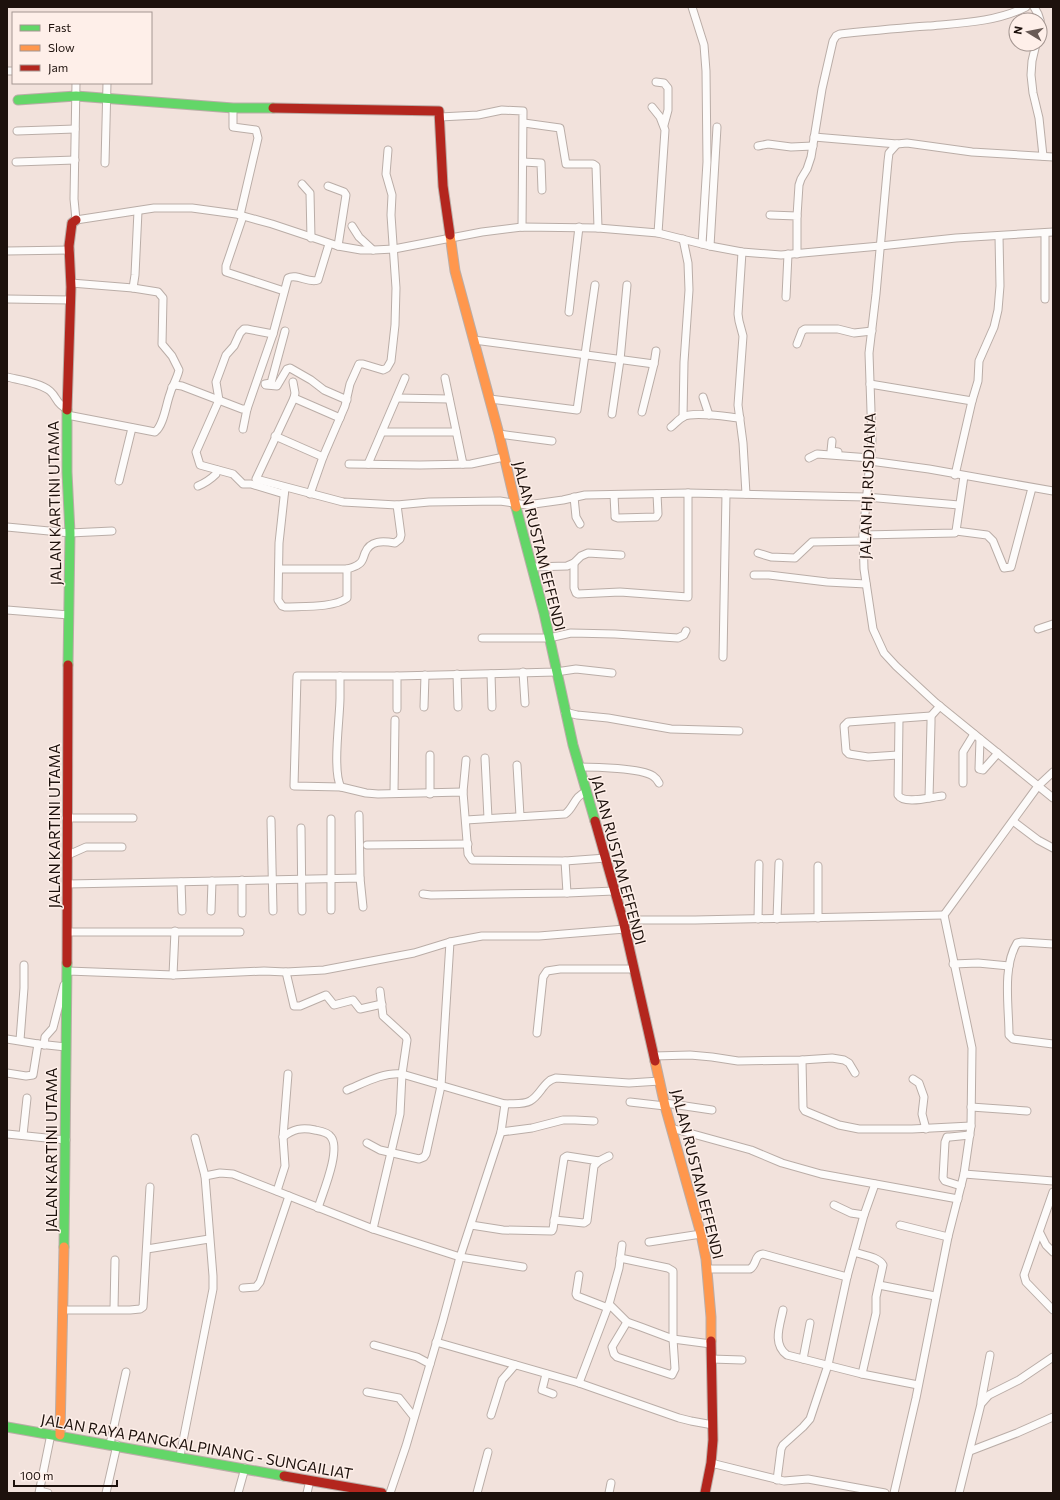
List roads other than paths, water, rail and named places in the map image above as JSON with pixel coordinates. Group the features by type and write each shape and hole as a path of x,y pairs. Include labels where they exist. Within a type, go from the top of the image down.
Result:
{"main road":[{"path":"18,100 76,90 106,99 233,108 439,111 440,117"},
{"name":"JALAN RUSTAM EFFENDI","path":"440,117 443,186 449,239 455,271 499,434 514,503 532,567 579,767 624,925 633,970 665,1105 701,1234 707,1269 711,1317 713,1425 711,1463 705,1493"},
{"name":"JALAN KARTINI UTAMA","path":"55,1434 64,1310 68,971 68,854 66,818 70,533 67,412 71,227 72,223 76,220"},
{"name":"JALAN RAYA PANGKALPINANG - SUNGAILIAT","path":"7,1427 55,1434 310,1480 337,1489 382,1493"}],"street":[{"path":"692,7 704,46 706,71 706,162 701,244"},
{"path":"797,254 799,184 809,164 831,47 836,36 840,34 879,30 979,22 1016,12 1026,7"},
{"path":"1034,52 1031,75 1032,93 1039,118 1043,156"},
{"path":"656,82 664,83 668,88 668,110 664,125"},
{"path":"105,163 106,84"},
{"path":"76,90 74,199 76,220 154,208 192,208 212,210 272,224 329,244 361,250 394,249 482,232 522,227 579,227 658,233 701,244 742,252 788,254 956,238 1053,232"},
{"path":"652,106 660,117 665,130 658,233"},
{"path":"233,108 233,127 256,130 258,134 241,216 226,266 226,272 284,291"},
{"path":"440,117 478,115 502,110 523,111 522,227"},
{"path":"524,123 560,128 566,164 593,164 596,166 598,228"},
{"path":"710,246 717,127"},
{"path":"17,131 75,129"},
{"path":"814,137 897,144 907,143 987,154 1053,157"},
{"path":"758,146 768,144 791,147 813,146"},
{"name":"JALAN HJ. RUSDIANA","path":"897,144 890,153 888,161 870,353 872,440 866,497 864,569 873,629 884,652 896,666 940,706 1053,798"},
{"path":"310,494 323,457 347,400 350,384 359,364 383,370 387,368 391,361 395,325 396,288 391,215 392,195 386,174 388,150"},
{"path":"16,162 75,160"},
{"path":"523,162 541,163 542,190"},
{"path":"302,184 310,193 311,238"},
{"path":"328,186 345,193 346,195 338,246"},
{"path":"133,288 138,211"},
{"path":"770,216 797,216"},
{"path":"352,226 359,237 373,250"},
{"path":"569,312 579,227"},
{"path":"1045,233 1045,300"},
{"path":"955,474 979,377 979,361 994,327 998,310 1000,286 999,236"},
{"path":"685,240 689,290 684,362 689,415"},
{"path":"243,429 247,409 273,334 289,277 313,282 318,280 329,244"},
{"path":"7,251 70,250"},
{"path":"742,252 738,314 743,336 738,396 746,494"},
{"path":"786,297 788,254"},
{"path":"7,377 50,390 58,403 67,412 152,432 158,430 179,370 172,356 162,344 163,298 158,292 71,282"},
{"path":"490,399 577,410 594,285"},
{"path":"612,414 620,360 627,285"},
{"path":"7,299 70,300"},
{"path":"797,344 802,331 805,328 838,329 854,334 872,331"},
{"path":"273,334 247,329 244,329 240,333 234,346 226,355 216,384 219,400 196,452 200,465 233,474 243,484 310,494 343,502 397,505 429,502 500,501 527,505 585,495 657,494 746,494 866,497 959,505"},
{"path":"266,384 271,383 285,331"},
{"path":"474,340 654,364"},
{"path":"642,412 656,351"},
{"path":"257,382 277,386 287,369 290,368 311,380 324,390 347,400"},
{"path":"368,464 406,378"},
{"path":"445,378 463,464"},
{"path":"285,491 256,479 294,398 295,393 293,382"},
{"path":"870,384 972,401"},
{"path":"172,387 175,385 182,386 242,409 247,409"},
{"path":"703,397 709,415"},
{"path":"294,398 340,418"},
{"path":"397,398 449,399"},
{"path":"671,427 689,415 740,418"},
{"path":"119,481 132,428"},
{"path":"382,432 456,432"},
{"path":"499,434 552,441"},
{"path":"275,436 323,457"},
{"path":"832,441 831,452 1053,491"},
{"path":"809,458 817,454 870,458"},
{"path":"349,464 471,464 504,457"},
{"path":"198,486 211,479 216,474 216,470"},
{"path":"956,531 964,476"},
{"path":"758,553 771,557 795,558 812,542 953,533 956,531 987,535 991,537 1004,568 1011,567 1032,488"},
{"path":"285,491 279,543 278,600 282,606 333,604 346,599 348,596 347,569"},
{"path":"614,495 615,517 618,518 656,517 658,514 657,494"},
{"path":"574,563 574,588 578,594 620,592 688,597 691,494"},
{"path":"723,657 726,494"},
{"path":"574,497 576,517 580,524"},
{"path":"279,569 347,569 359,564 362,561 367,549 373,543 395,542 400,539 401,535 397,505"},
{"path":"7,527 70,533 112,531"},
{"path":"532,567 567,566 588,553 621,555"},
{"path":"754,575 769,575 827,582 866,584"},
{"path":"7,610 69,615"},
{"path":"1038,629 1053,624"},
{"path":"482,638 549,638 571,633 678,638 684,635 686,631"},
{"path":"463,792 430,794 366,793 341,787 294,786 296,676 491,674 556,672 576,669 612,673"},
{"path":"522,672 525,703"},
{"path":"456,674 458,707"},
{"path":"491,674 492,707"},
{"path":"424,707 425,675"},
{"path":"340,676 338,782 341,787"},
{"path":"397,676 397,709"},
{"path":"929,798 931,716 940,706"},
{"path":"565,712 671,729 740,731"},
{"path":"898,755 868,758 852,756 846,750 843,729 844,726 848,722 931,716"},
{"path":"899,719 899,797 904,800 942,796"},
{"path":"394,793 395,720"},
{"path":"977,736 979,769 983,770 998,753"},
{"path":"963,783 963,752 977,736"},
{"path":"430,755 430,794"},
{"path":"485,758 488,818"},
{"path":"466,760 463,792 470,858 475,861 565,861 606,858"},
{"path":"517,765 520,816"},
{"path":"579,767 636,771 655,777 659,783"},
{"path":"894,1493 918,1385 935,1296 964,1174 972,1126 972,1048 944,915 1038,786 1053,772"},
{"path":"466,820 565,814 577,797 586,792"},
{"path":"359,816 360,878 363,907"},
{"path":"66,818 133,818"},
{"path":"331,819 331,910"},
{"path":"271,820 273,911"},
{"path":"1012,821 1038,840 1053,848"},
{"path":"301,828 302,911"},
{"path":"367,845 468,844"},
{"path":"68,854 86,848 122,847"},
{"path":"565,861 567,893"},
{"path":"777,918 779,863"},
{"path":"758,919 759,864"},
{"path":"818,866 818,918"},
{"path":"68,884 360,878"},
{"path":"242,880 242,913"},
{"path":"212,881 212,911"},
{"path":"181,882 182,911"},
{"path":"423,894 567,893 614,891"},
{"path":"7,1073 26,1076 33,1075 41,1044 53,1028 68,971 173,975 264,970 286,972 324,970 414,954 450,942 482,936 538,936 624,925 685,920 944,915"},
{"path":"173,975 175,931"},
{"path":"68,932 240,932"},
{"path":"367,1143 380,1150 419,1159 424,1157 426,1154 441,1086 450,942"},
{"path":"1053,944 1017,943 1009,966 1008,978 1009,1035 1013,1039 1053,1044"},
{"path":"954,964 1009,966"},
{"path":"20,1040 24,988 24,965"},
{"path":"537,1033 543,977 547,971 560,969 633,970"},
{"path":"286,972 294,1006 300,1006 325,995 329,997 334,1005 352,1000 355,1001 360,1009 382,1004"},
{"path":"373,1228 400,1114 406,1038 385,1019 380,991"},
{"path":"7,1039 66,1047"},
{"path":"654,1056 690,1055 738,1061 832,1058 844,1060 849,1063 855,1073"},
{"path":"802,1060 802,1106 805,1111 834,1123 854,1128 926,1129 972,1126"},
{"path":"347,1090 373,1079 394,1073 505,1104 530,1101 546,1082 556,1078 629,1083 660,1081"},
{"path":"277,1191 285,1166 283,1137 288,1074"},
{"path":"913,1079 919,1083 924,1097 922,1114 926,1129"},
{"path":"23,1135 27,1098"},
{"path":"630,1102 712,1110"},
{"path":"390,1493 406,1446 460,1257 501,1132 505,1104"},
{"path":"971,1107 1027,1111"},
{"path":"501,1132 532,1128 563,1120 594,1122"},
{"path":"283,1137 300,1128 305,1128 326,1133 330,1135 333,1140 334,1148 332,1164 318,1208"},
{"path":"671,1128 751,1150 782,1163 814,1172 958,1199"},
{"path":"7,1134 66,1140"},
{"path":"961,1186 945,1181 943,1178 945,1142 947,1137 970,1135"},
{"path":"180,1456 213,1290 205,1176 195,1138"},
{"path":"471,1225 503,1230 553,1230 564,1158 567,1156 599,1161"},
{"path":"554,1220 584,1223 587,1221 594,1166 599,1161 609,1156"},
{"path":"205,1176 220,1173 233,1174 318,1208 460,1257 523,1267"},
{"path":"964,1174 1053,1181"},
{"path":"777,1480 781,1449 783,1445 810,1419 828,1365 847,1277 864,1215 875,1184"},
{"path":"64,1310 140,1309 143,1307 150,1187"},
{"path":"1053,1192 1040,1233 1025,1272 1025,1279 1028,1284 1053,1310"},
{"path":"243,1288 256,1286 260,1282 288,1196"},
{"path":"834,1204 851,1214 864,1215"},
{"path":"900,1225 948,1237"},
{"path":"1040,1233 1046,1245 1053,1252"},
{"path":"649,1242 701,1234"},
{"path":"146,1249 209,1239"},
{"path":"579,1383 608,1306 622,1245"},
{"path":"854,1252 878,1260 882,1263 876,1313 862,1374"},
{"path":"707,1269 750,1269 754,1264 756,1257 763,1254 847,1277"},
{"path":"620,1258 668,1268 673,1271 674,1374 670,1376 617,1357 614,1354 612,1347 626,1322"},
{"path":"114,1309 115,1260"},
{"path":"579,1275 577,1296 608,1306 626,1322 673,1339 711,1344"},
{"path":"879,1285 935,1296"},
{"path":"782,1310 778,1340 782,1351 787,1355 862,1374 918,1385"},
{"path":"803,1359 810,1323"},
{"path":"436,1342 579,1383 679,1418 713,1425"},
{"path":"374,1345 417,1357 430,1364"},
{"path":"959,1493 981,1404 990,1355"},
{"path":"981,1404 988,1395 1019,1380 1053,1356"},
{"path":"711,1359 742,1360"},
{"path":"491,1415 502,1380 515,1365"},
{"path":"106,1493 126,1372"},
{"path":"546,1374 542,1390 553,1394"},
{"path":"366,1392 399,1398 414,1417"},
{"path":"970,1451 1018,1434 1053,1417"},
{"path":"48,1493 39,1492 55,1434"},
{"path":"478,1493 488,1452"},
{"path":"711,1463 777,1480 789,1481 796,1479 808,1479 866,1491 885,1493"},
{"path":"238,1493 245,1468"},
{"path":"307,1493 310,1480"},
{"path":"609,1493 612,1483"}]}
